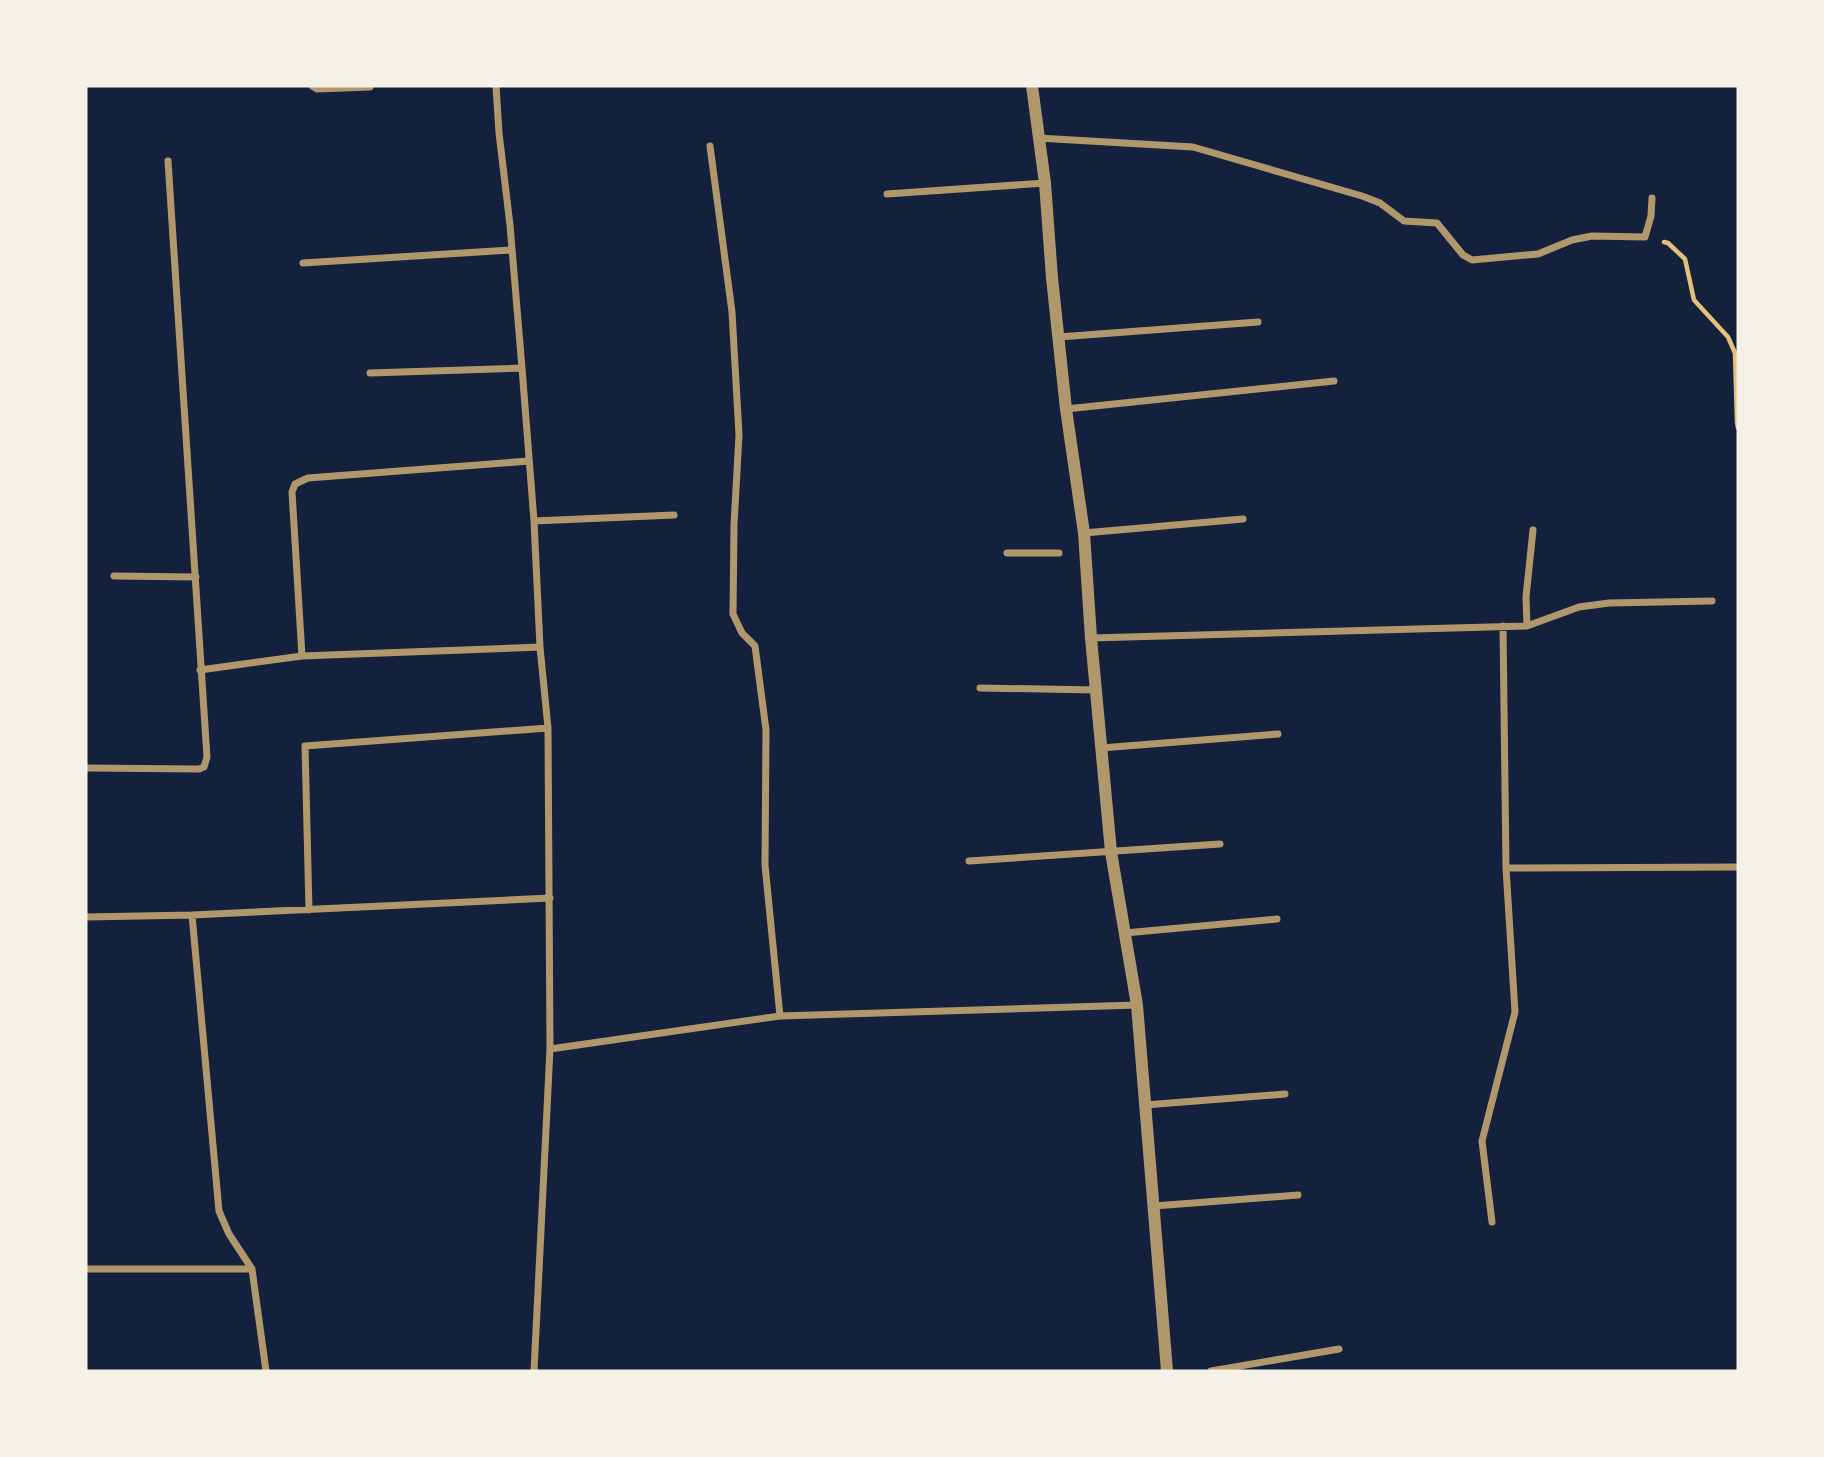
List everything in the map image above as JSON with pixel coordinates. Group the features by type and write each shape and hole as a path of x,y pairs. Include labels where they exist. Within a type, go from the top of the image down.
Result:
{"street":[{"path":"312,86 317,89 370,87"},
{"path":"496,86 522,368 534,521 540,647 548,727 550,1049 534,1371"},
{"path":"1032,86 1045,183 1066,408 1084,533 1111,852 1138,1005 1167,1371"},
{"path":"1038,138 1193,147 1362,196 1380,203 1404,221 1437,223 1463,255 1472,260 1538,254 1572,240 1592,236 1645,237 1651,216 1652,198"},
{"path":"710,146 732,312 739,435 733,614 742,633 755,646 766,730 765,864 780,1016"},
{"path":"86,768 199,769 204,767 206,757 168,161"},
{"path":"887,194 1045,183"},
{"path":"303,263 511,250"},
{"path":"1059,337 1258,322"},
{"path":"370,373 522,368"},
{"path":"1066,408 1334,381"},
{"path":"302,656 292,492 295,484 308,478 529,461"},
{"path":"534,521 674,515"},
{"path":"1084,533 1243,519"},
{"path":"1527,626 1526,597 1534,530"},
{"path":"1007,553 1059,554"},
{"path":"114,576 196,577"},
{"path":"1091,638 1527,626 1579,607 1609,603 1712,601"},
{"path":"1492,1222 1482,1141 1515,1012 1506,868 1503,626"},
{"path":"200,670 302,656 540,647"},
{"path":"979,688 1096,690"},
{"path":"309,910 304,746 548,727"},
{"path":"1101,748 1278,734"},
{"path":"969,861 1220,844"},
{"path":"1506,868 1738,867"},
{"path":"86,917 192,915 550,898"},
{"path":"192,915 219,1211 229,1234 252,1269 266,1371"},
{"path":"1125,933 1277,919"},
{"path":"550,1049 780,1016 1138,1005"},
{"path":"1145,1105 1285,1094"},
{"path":"1154,1206 1298,1195"},
{"path":"86,1269 252,1269"},
{"path":"1211,1371 1339,1349"}],"path":[{"path":"1645,237 1668,243 1685,259 1693,300 1728,337 1735,353 1738,428"}]}
